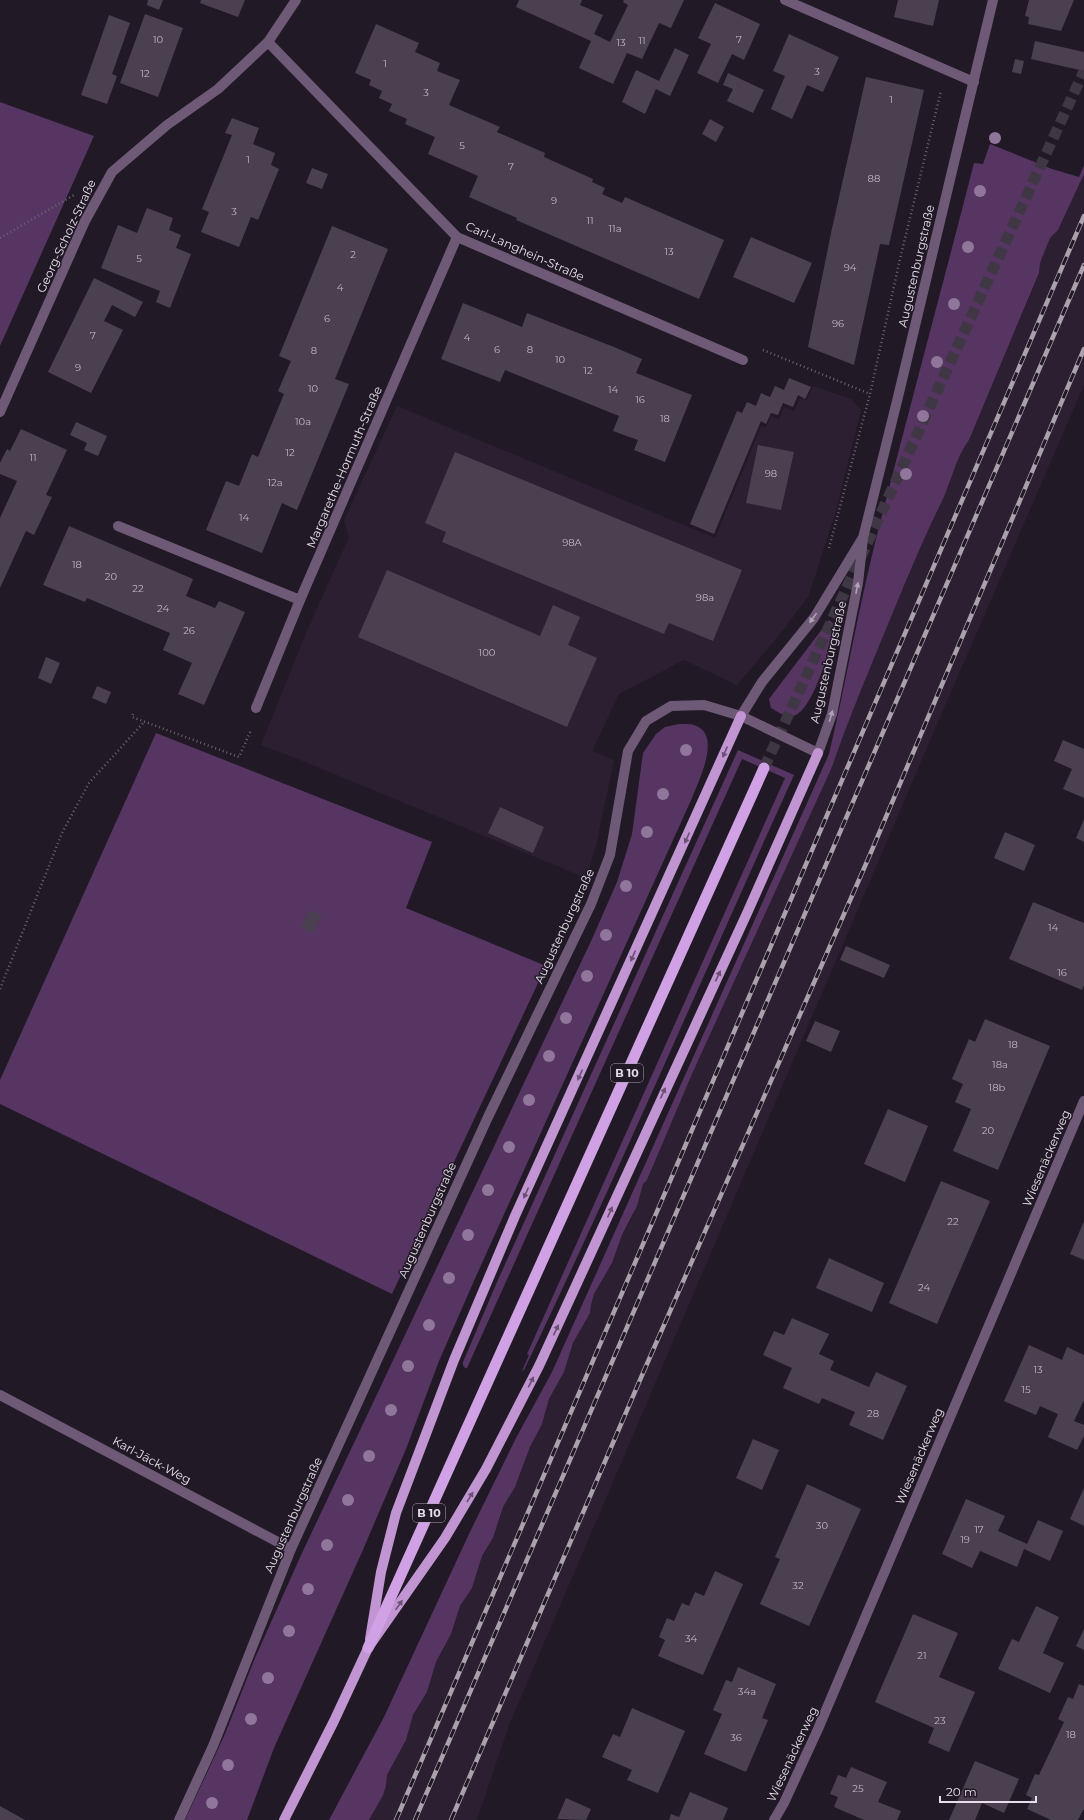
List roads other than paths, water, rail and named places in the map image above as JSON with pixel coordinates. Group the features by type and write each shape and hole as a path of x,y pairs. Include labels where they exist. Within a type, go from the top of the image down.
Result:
{"highway":[{"name":"B 10","path":"368,1648 764,768"}],"main road":[{"path":"368,1648 381,1572 396,1513 454,1360 516,1216 741,716"},
{"path":"368,1648 445,1538 486,1469 539,1366 748,911 818,753"},
{"name":"B 10","path":"284,1820 334,1721 368,1648"}],"street":[{"name":"Georg-Scholz-Straße","path":"0,412 85,222 112,172 166,125 218,89 268,42 296,0"},
{"path":"785,0 974,82"},
{"name":"Augustenburgstraße","path":"179,1820 213,1746 291,1549 488,1117 591,904 610,854 628,751 646,721 671,706 704,705 741,716 818,753 833,706 858,583 863,538 993,0"},
{"name":"Carl-Langhein-Straße","path":"268,42 457,237 742,360"},
{"name":"Margarethe-Hormuth-Straße","path":"256,708 300,600 457,237"},
{"path":"118,526 300,600"},
{"name":"Augustenburgstraße","path":"741,716 762,682 814,618 863,538"},
{"name":"Wiesenäckerweg","path":"774,1820 784,1803 821,1722 1084,1101"},
{"name":"Karl-Jäck-Weg","path":"0,1395 291,1549"}],"tunnel":[{"path":"764,768 1084,71"}],"railway":[{"path":"396,1820 1084,216"},
{"path":"415,1820 1084,265"},
{"path":"451,1820 643,1373 869,857 1084,349"}]}
